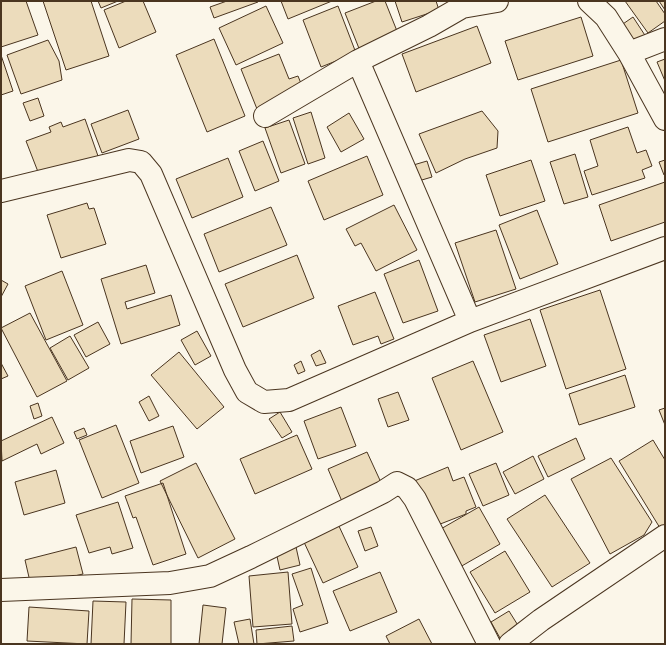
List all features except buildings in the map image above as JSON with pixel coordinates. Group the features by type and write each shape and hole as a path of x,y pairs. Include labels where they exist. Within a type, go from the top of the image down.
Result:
{"street":[{"path":"265,116 358,60 429,26 462,7 497,1"},
{"path":"589,1 606,17 629,53 665,119"},
{"path":"629,53 665,39"},
{"path":"358,60 470,321"},
{"path":"1,191 129,160 141,162 151,174 235,370 247,392 264,402 289,400 470,321 665,248"},
{"path":"1,590 170,583 210,576 293,537 398,483 407,488 415,499 489,644"},
{"path":"510,644 541,620 665,536"}]}
